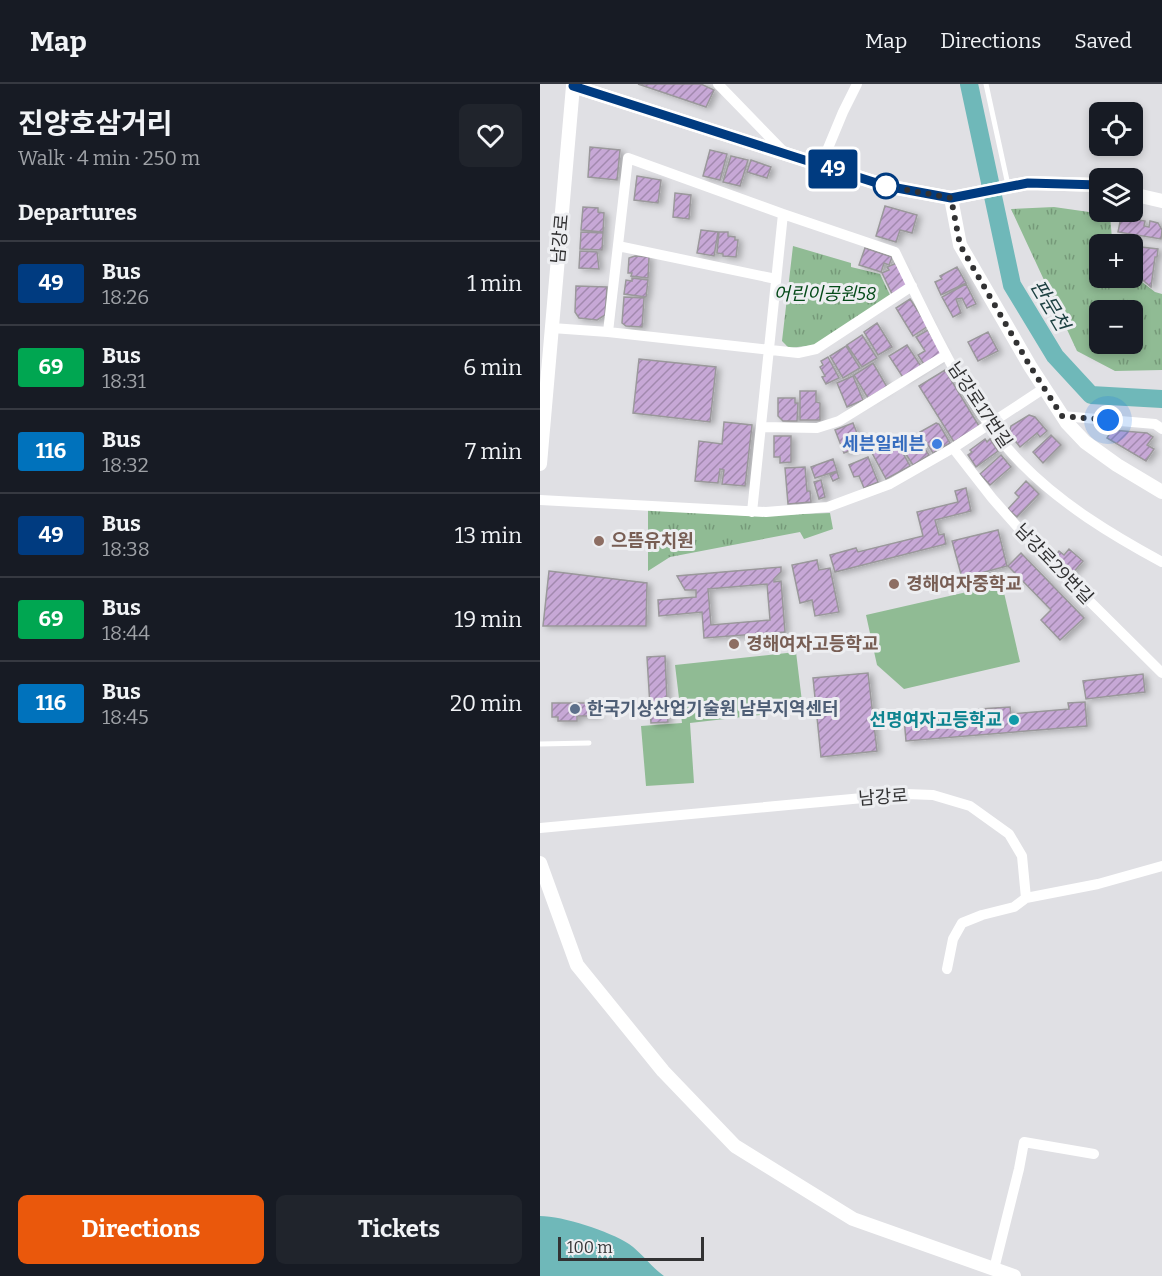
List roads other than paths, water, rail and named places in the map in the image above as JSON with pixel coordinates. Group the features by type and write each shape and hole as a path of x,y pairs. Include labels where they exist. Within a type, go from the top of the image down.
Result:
{"street":[{"path":"718,84 784,153"},
{"path":"821,165 857,84"},
{"path":"574,85 886,186 956,197 1028,183 1089,185"},
{"name":"남강로","path":"540,464 574,85"},
{"name":"남강로17번길","path":"609,332 628,158 895,252 946,355 989,424 1021,463 1068,504 1129,544 1162,562"},
{"path":"956,197 960,245 1043,389 1062,416 1085,442 1117,465 1162,492"},
{"path":"1143,197 1162,201"},
{"path":"752,512 783,214"},
{"path":"618,246 776,279"},
{"path":"552,328 798,353 816,349 912,286"},
{"path":"761,427 817,428 839,421 946,355"},
{"path":"540,500 752,512 828,507 890,484 953,448 1043,389"},
{"path":"1062,416 1155,424 1162,429"},
{"name":"남강로29번길","path":"953,448 992,498 1037,549 1162,673"},
{"name":"남강로","path":"540,828 906,794 933,795 970,806 1010,834 1022,856 1026,898"},
{"path":"540,863 577,965 663,1071 735,1146 853,1219 1014,1276"},
{"path":"947,969 953,939 962,923 1014,907 1026,898 1098,884 1162,866"},
{"path":"994,1269 1024,1142 1094,1154"}],"lane":[{"path":"986,84 1008,187"},
{"path":"540,744 589,743"}],"water":[{"path":"540,1216 573,1221 620,1239 634,1248 664,1276 540,1276"}],"waterway":[{"name":"판문천","path":"969,84 1012,285 1055,356 1091,395 1162,399"}],"place":[{"name":"세븐일레븐","path":"937,444"},
{"name":"으뜸유치원","path":"599,541"},
{"name":"경해여자중학교","path":"894,584"},
{"name":"경해여자고등학교","path":"734,644"},
{"name":"한국기상산업기술원 남부지역센터","path":"575,709"},
{"name":"선명여자고등학교","path":"1014,720"}],"park label":[{"name":"어린이공원58","path":"825,294"}]}
